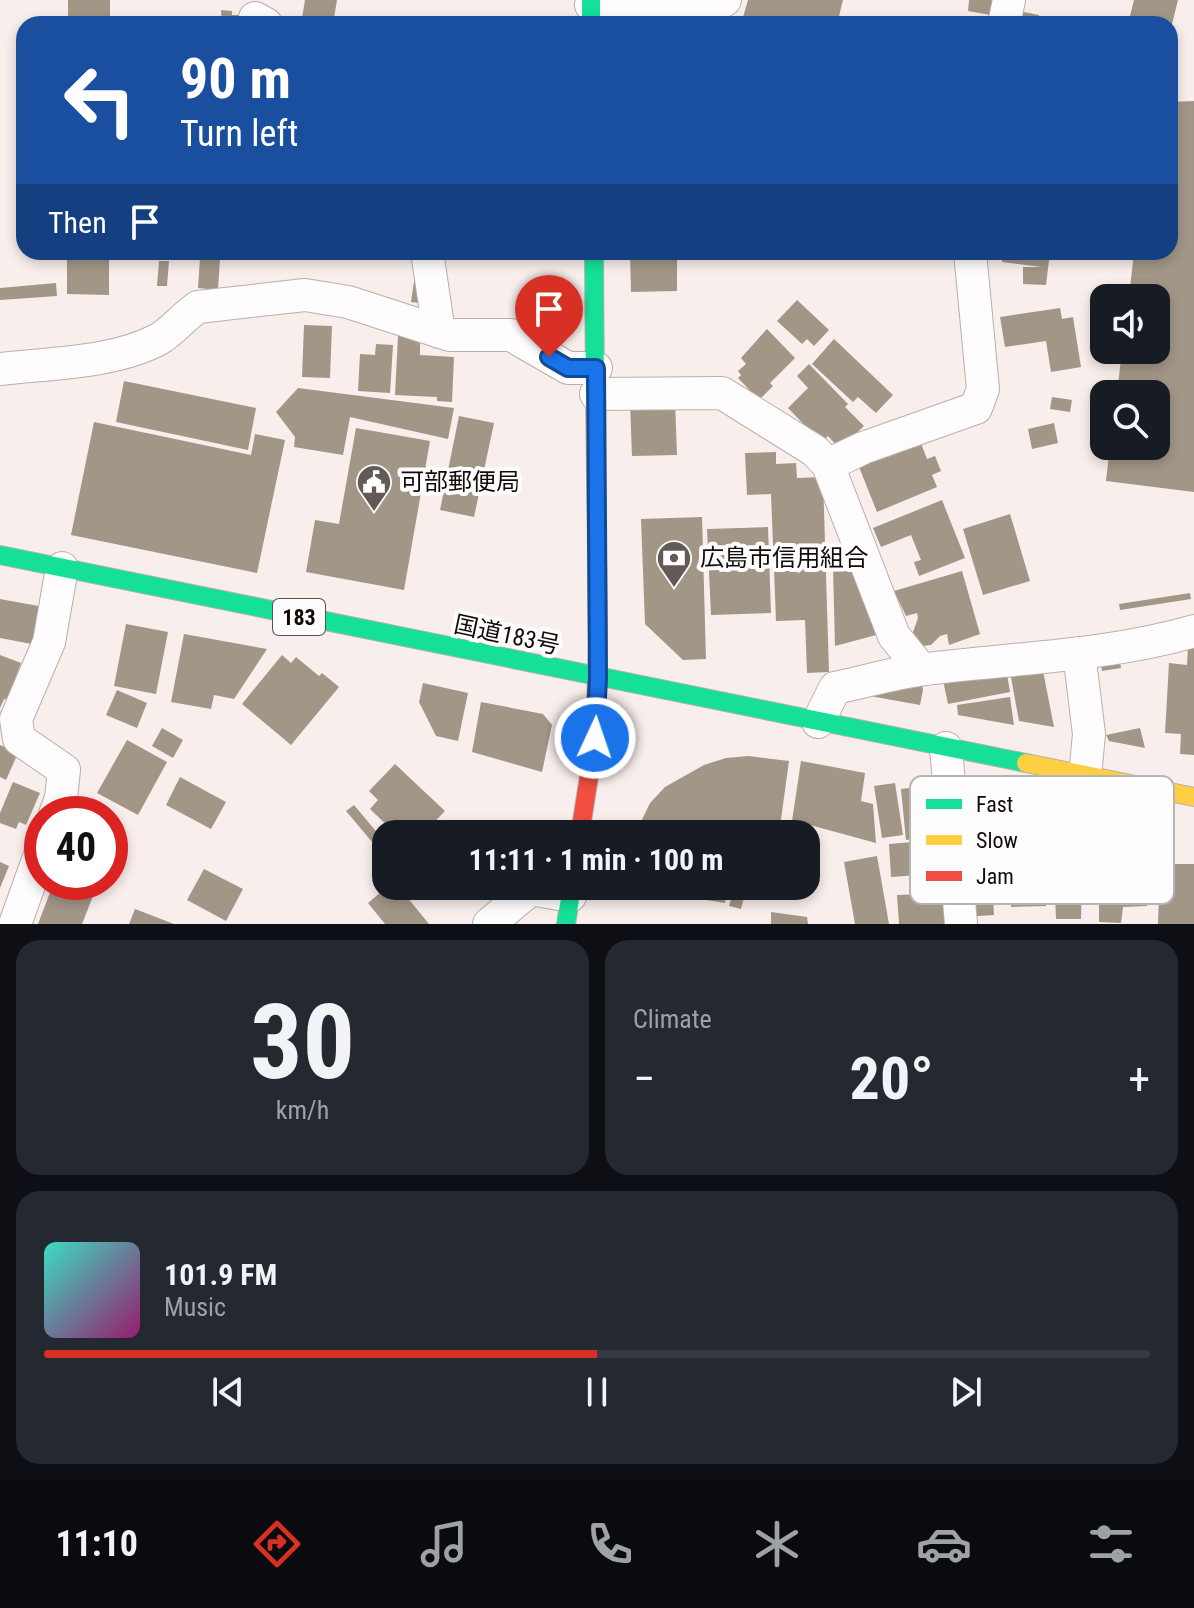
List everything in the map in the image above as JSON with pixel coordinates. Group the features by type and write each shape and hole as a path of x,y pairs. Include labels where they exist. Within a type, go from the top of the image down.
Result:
{"main road":[{"path":"582,820 595,738 598,678 594,260"},
{"name":"国道183号","path":"0,555 1085,776"},
{"name":"国道183号","path":"1174,793 1194,797"}],"street":[{"path":"591,10 696,11 716,7 725,0"},
{"path":"428,260 439,332"},
{"path":"828,465 863,448 976,408 983,389 971,260"},
{"path":"0,369 126,354 162,338 198,307 305,295 348,302 450,335 511,335 596,381 722,393 815,451 828,465 894,636 921,669"},
{"path":"61,796 64,770 19,739 16,719 49,642 62,568"},
{"path":"818,722 835,688 921,669 1079,653 1194,631"},
{"path":"1079,653 1089,734 1085,776"},
{"path":"946,748 948,776"},
{"path":"489,924 531,889 569,902"},
{"path":"15,924 24,899"},
{"path":"959,904 961,924"}],"building":[{"path":"68,0 110,0 110,16 68,16"},
{"path":"305,0 337,0 334,16 302,16"},
{"path":"748,0 843,0 839,16 743,16"},
{"path":"969,0 999,0 996,16 968,11"},
{"path":"1134,0 1178,0 1174,16 1130,16"},
{"path":"221,10 242,15 242,16 221,16"},
{"path":"1014,10 1039,15 1039,16 1013,16"},
{"path":"1194,101 1194,492 1106,481 1108,460 1170,460 1170,380 1119,380 1120,364 1170,364 1170,284 1131,284 1133,260 1178,260 1178,102"},
{"path":"67,260 109,260 109,295 67,294"},
{"path":"200,260 220,260 218,290 198,288"},
{"path":"630,260 677,260 677,291 631,292"},
{"path":"1049,260 1046,285 1023,284 1023,267 1042,267 1002,262"},
{"path":"159,261 169,261 167,286 157,286"},
{"path":"416,268 427,304 411,302"},
{"path":"56,283 57,296 0,300 0,288"},
{"path":"797,300 829,330 814,346 807,339 802,344 777,321"},
{"path":"1060,308 1062,319 1073,317 1081,367 1051,372 1046,341 1005,347 1000,317"},
{"path":"304,325 332,326 330,378 302,377"},
{"path":"767,329 795,358 770,383 773,386 759,400 738,378 741,375 738,371 746,364 741,358"},
{"path":"398,336 420,337 420,355 454,357 452,402 437,401 437,397 395,395"},
{"path":"834,339 893,395 876,413 858,397 853,402 812,364"},
{"path":"376,344 393,345 390,393 358,391 360,354 375,355"},
{"path":"809,364 848,404 845,407 864,426 840,449 828,436 823,441 814,435 788,408 808,388 797,376"},
{"path":"124,381 256,408 248,450 116,422"},
{"path":"298,388 454,408 448,439 350,417 343,455 294,447 295,437 276,412"},
{"path":"1052,397 1072,400 1070,412 1050,409"},
{"path":"675,400 677,455 632,456 630,402"},
{"path":"459,416 494,423 474,517 440,510"},
{"path":"94,422 251,455 255,434 285,440 257,573 71,535"},
{"path":"1054,423 1058,443 1032,449 1028,429"},
{"path":"356,428 430,441 404,590 306,572 315,520 339,524"},
{"path":"919,438 927,459 935,456 941,471 932,475 937,487 877,512 857,462"},
{"path":"776,452 776,464 796,463 797,478 823,477 829,672 807,673 805,620 776,621 771,494 747,495 745,453"},
{"path":"942,500 965,558 919,576 914,562 921,560 911,535 881,547 873,528"},
{"path":"1010,514 1030,581 983,595 963,529"},
{"path":"702,517 706,659 683,660 645,624 641,519"},
{"path":"768,527 771,613 711,615 707,529"},
{"path":"854,561 880,634 835,646 833,567"},
{"path":"962,571 980,634 949,645 947,634 931,645 923,646 915,640 913,632 917,613 906,616 894,591"},
{"path":"1190,593 1191,599 1120,610 1119,604"},
{"path":"0,599 44,607 37,645 0,638"},
{"path":"126,624 168,632 156,694 114,686"},
{"path":"184,634 267,649 234,699 214,695 211,709 171,702"},
{"path":"1194,645 1194,755 1180,754 1181,734 1165,733 1169,663 1187,665 1188,646"},
{"path":"0,655 21,663 7,700 4,699 0,708"},
{"path":"282,655 291,663 296,657 319,676 322,673 339,687 291,745 242,704"},
{"path":"1119,655 1121,668 1102,671 1100,658"},
{"path":"1042,666 1054,727 1019,721 1010,672"},
{"path":"1006,668 1010,692 948,704 943,680"},
{"path":"921,678 923,690 920,705 870,696"},
{"path":"423,683 468,693 458,741 436,736 419,702"},
{"path":"117,690 147,703 137,728 106,715"},
{"path":"1010,697 1014,725 958,715 957,705"},
{"path":"481,702 543,714 552,725 542,772 472,752"},
{"path":"162,728 183,740 173,758 152,746"},
{"path":"1140,728 1145,748 1109,741 1106,735"},
{"path":"127,740 167,762 138,815 128,810 128,796 103,796 97,793"},
{"path":"0,745 18,753 6,780 0,777"},
{"path":"749,756 789,761 781,820 642,820 650,803 665,787 704,765 726,758"},
{"path":"801,761 865,773 861,801 873,804 876,843 820,828 820,820 792,820"},
{"path":"395,764 445,811 436,820 381,820 370,809 378,800 369,791"},
{"path":"180,777 226,802 211,829 166,805"},
{"path":"13,782 40,793 39,796 24,796 24,824 19,822 16,829 0,823 0,813"},
{"path":"895,783 903,835 882,838 874,786"},
{"path":"910,788 910,840 906,840 901,789"},
{"path":"354,805 372,826 372,842 346,811"},
{"path":"910,842 910,876 891,877 889,844"},
{"path":"877,856 889,924 855,924 844,862"},
{"path":"0,862 9,866 0,888"},
{"path":"1174,864 1194,864 1194,924 1158,924 1159,904 1174,904"},
{"path":"204,869 243,889 226,921 187,900"},
{"path":"910,894 910,904 944,904 945,924 899,924 897,895"},
{"path":"47,900 91,900 82,924 38,924"},
{"path":"372,900 409,900 429,924 385,924 368,903"},
{"path":"731,900 743,900 741,909 729,906"},
{"path":"962,904 993,904 994,915 963,917"},
{"path":"1011,904 1046,904 1046,906 1011,907"},
{"path":"1055,904 1081,904 1081,919 1056,919"},
{"path":"1099,904 1147,904 1123,907 1121,923 1099,922"},
{"path":"135,909 174,924 129,924"},
{"path":"771,912 807,917 808,924 771,924"}],"traffic: fast":[{"path":"591,0 591,16"},
{"path":"594,260 595,395"},
{"path":"0,555 1026,763"},
{"path":"566,924 570,900"}],"traffic: slow":[{"path":"595,395 598,643"},
{"path":"1026,763 1090,776"},
{"path":"1174,793 1194,797"}],"traffic: jam":[{"path":"582,820 595,738 598,643"}],"place":[{"name":"可部郵便局","path":"374,513"},
{"name":"広島市信用組合","path":"674,589"}],"route":[{"path":"549,357 568,368 596,368 598,678 595,738"}]}
